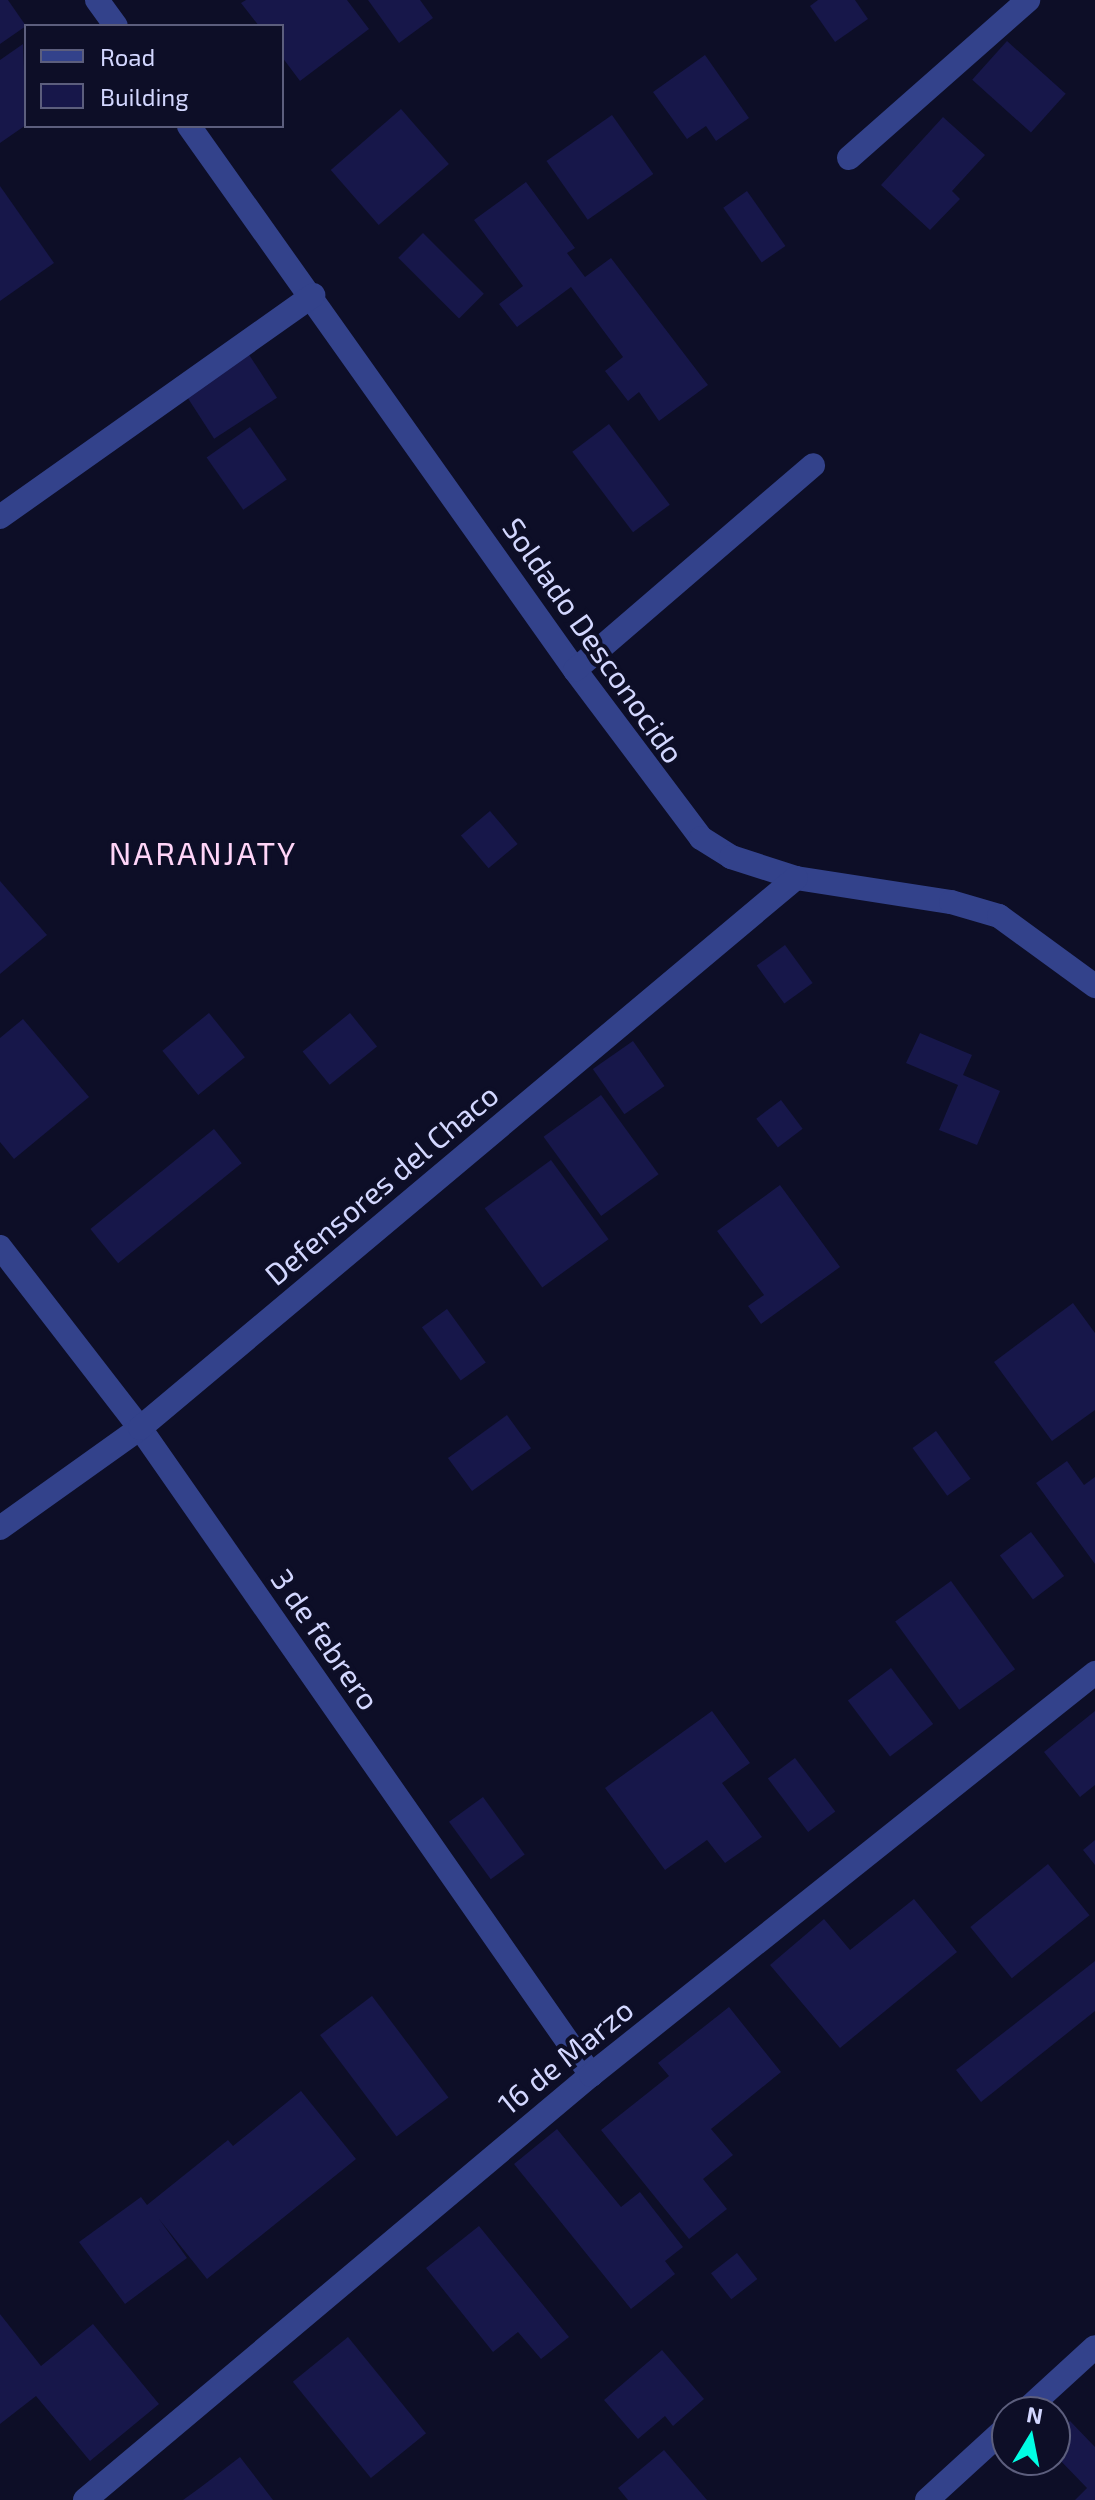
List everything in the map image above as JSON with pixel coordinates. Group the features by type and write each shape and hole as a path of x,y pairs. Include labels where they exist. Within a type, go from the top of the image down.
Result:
{"street":[{"path":"97,0 115,24"},
{"path":"849,158 1028,0"},
{"name":"Soldado Desconocido","path":"190,128 313,295 575,670 701,838 731,857 796,878 951,902 999,916 1095,986"},
{"path":"0,517 313,295"},
{"path":"575,670 813,465"},
{"name":"Defensores del Chaco","path":"0,1528 140,1428 796,878"},
{"name":"3 de febrero","path":"0,1247 140,1428 591,2075"},
{"name":"16 de Marzo","path":"85,2500 591,2075 1095,1673"},
{"path":"1041,2396 1095,2347"},
{"path":"927,2500 991,2442"}],"building":[{"path":"0,0 8,0 24,27 0,44"},
{"path":"246,0 347,0 369,29 300,81 284,60 284,24 257,24 241,3"},
{"path":"368,0 420,0 433,18 399,43"},
{"path":"818,0 855,0 868,19 835,42 810,6"},
{"path":"1007,41 1066,94 1031,133 972,80"},
{"path":"23,44 24,126 0,143 0,60"},
{"path":"705,55 749,118 716,141 706,126 687,139 653,92"},
{"path":"401,109 449,164 379,225 331,170"},
{"path":"612,115 653,174 588,220 546,161"},
{"path":"943,117 985,155 952,191 960,199 930,230 881,185"},
{"path":"526,182 575,248 567,253 585,277 611,258 708,385 659,421 639,392 628,401 605,371 623,357 571,287 517,327 499,304 523,286 474,220"},
{"path":"0,186 54,263 0,301"},
{"path":"747,191 785,246 762,263 723,208"},
{"path":"423,233 484,294 459,319 398,258"},
{"path":"246,350 277,398 214,439 183,391"},
{"path":"609,424 670,505 633,532 572,452"},
{"path":"250,427 287,479 243,510 207,457"},
{"path":"490,811 518,844 489,868 461,835"},
{"path":"0,881 47,935 0,974"},
{"path":"785,945 813,983 784,1004 757,966"},
{"path":"209,1013 245,1057 198,1095 162,1051"},
{"path":"350,1013 377,1046 330,1085 303,1051"},
{"path":"23,1019 89,1097 14,1159 0,1142 0,1038"},
{"path":"920,1033 972,1055 963,1075 1000,1091 977,1145 939,1130 958,1085 906,1063"},
{"path":"633,1041 665,1086 624,1114 593,1069"},
{"path":"601,1095 659,1174 601,1216 544,1137"},
{"path":"781,1100 803,1129 778,1147 756,1119"},
{"path":"214,1129 242,1163 118,1263 90,1229"},
{"path":"551,1160 609,1239 542,1287 485,1208"},
{"path":"780,1185 840,1267 761,1324 748,1306 764,1295 717,1231"},
{"path":"1073,1303 1095,1333 1095,1410 1052,1441 994,1362"},
{"path":"447,1309 486,1362 461,1381 422,1327"},
{"path":"507,1415 531,1448 472,1491 448,1458"},
{"path":"936,1431 971,1479 947,1496 913,1448"},
{"path":"1067,1461 1084,1485 1095,1477 1095,1564 1036,1483"},
{"path":"1031,1532 1064,1576 1033,1599 1000,1555"},
{"path":"951,1581 1015,1669 959,1710 895,1622"},
{"path":"891,1668 933,1724 890,1756 848,1700"},
{"path":"712,1711 750,1763 722,1783 762,1837 725,1863 707,1840 665,1870 605,1788"},
{"path":"1095,1711 1095,1785 1080,1797 1044,1752"},
{"path":"795,1758 835,1812 808,1832 768,1778"},
{"path":"483,1797 525,1854 491,1879 449,1822"},
{"path":"1095,1840 1095,1865 1083,1850"},
{"path":"1048,1864 1090,1915 1012,1978 970,1927"},
{"path":"914,1899 957,1952 840,2048 770,1965 824,1919 850,1950"},
{"path":"1095,1961 1095,2011 981,2102 956,2070"},
{"path":"372,1996 448,2097 397,2137 320,2035"},
{"path":"729,2007 781,2072 711,2129 733,2155 703,2179 727,2209 689,2239 601,2130 669,2076 658,2063"},
{"path":"301,2091 356,2159 207,2279 159,2219 187,2258 125,2304 79,2242 141,2197 147,2205 228,2140 233,2146"},
{"path":"557,2129 621,2207 640,2192 683,2247 665,2261 675,2274 631,2309 514,2164"},
{"path":"479,2226 569,2337 541,2359 518,2332 493,2352 426,2268"},
{"path":"737,2253 757,2279 731,2299 711,2273"},
{"path":"0,2314 41,2366 93,2324 159,2404 90,2461 36,2396 0,2424"},
{"path":"348,2337 426,2433 371,2478 293,2382"},
{"path":"662,2350 704,2399 673,2426 665,2416 638,2439 604,2400"},
{"path":"1071,2422 1095,2447 1095,2500 1075,2500 1087,2488 1071,2472"},
{"path":"664,2450 707,2500 628,2500 618,2488"},
{"path":"240,2457 273,2500 183,2500 201,2487"}],"district":[{"name":"NARANJATY","path":"203,852"}]}
